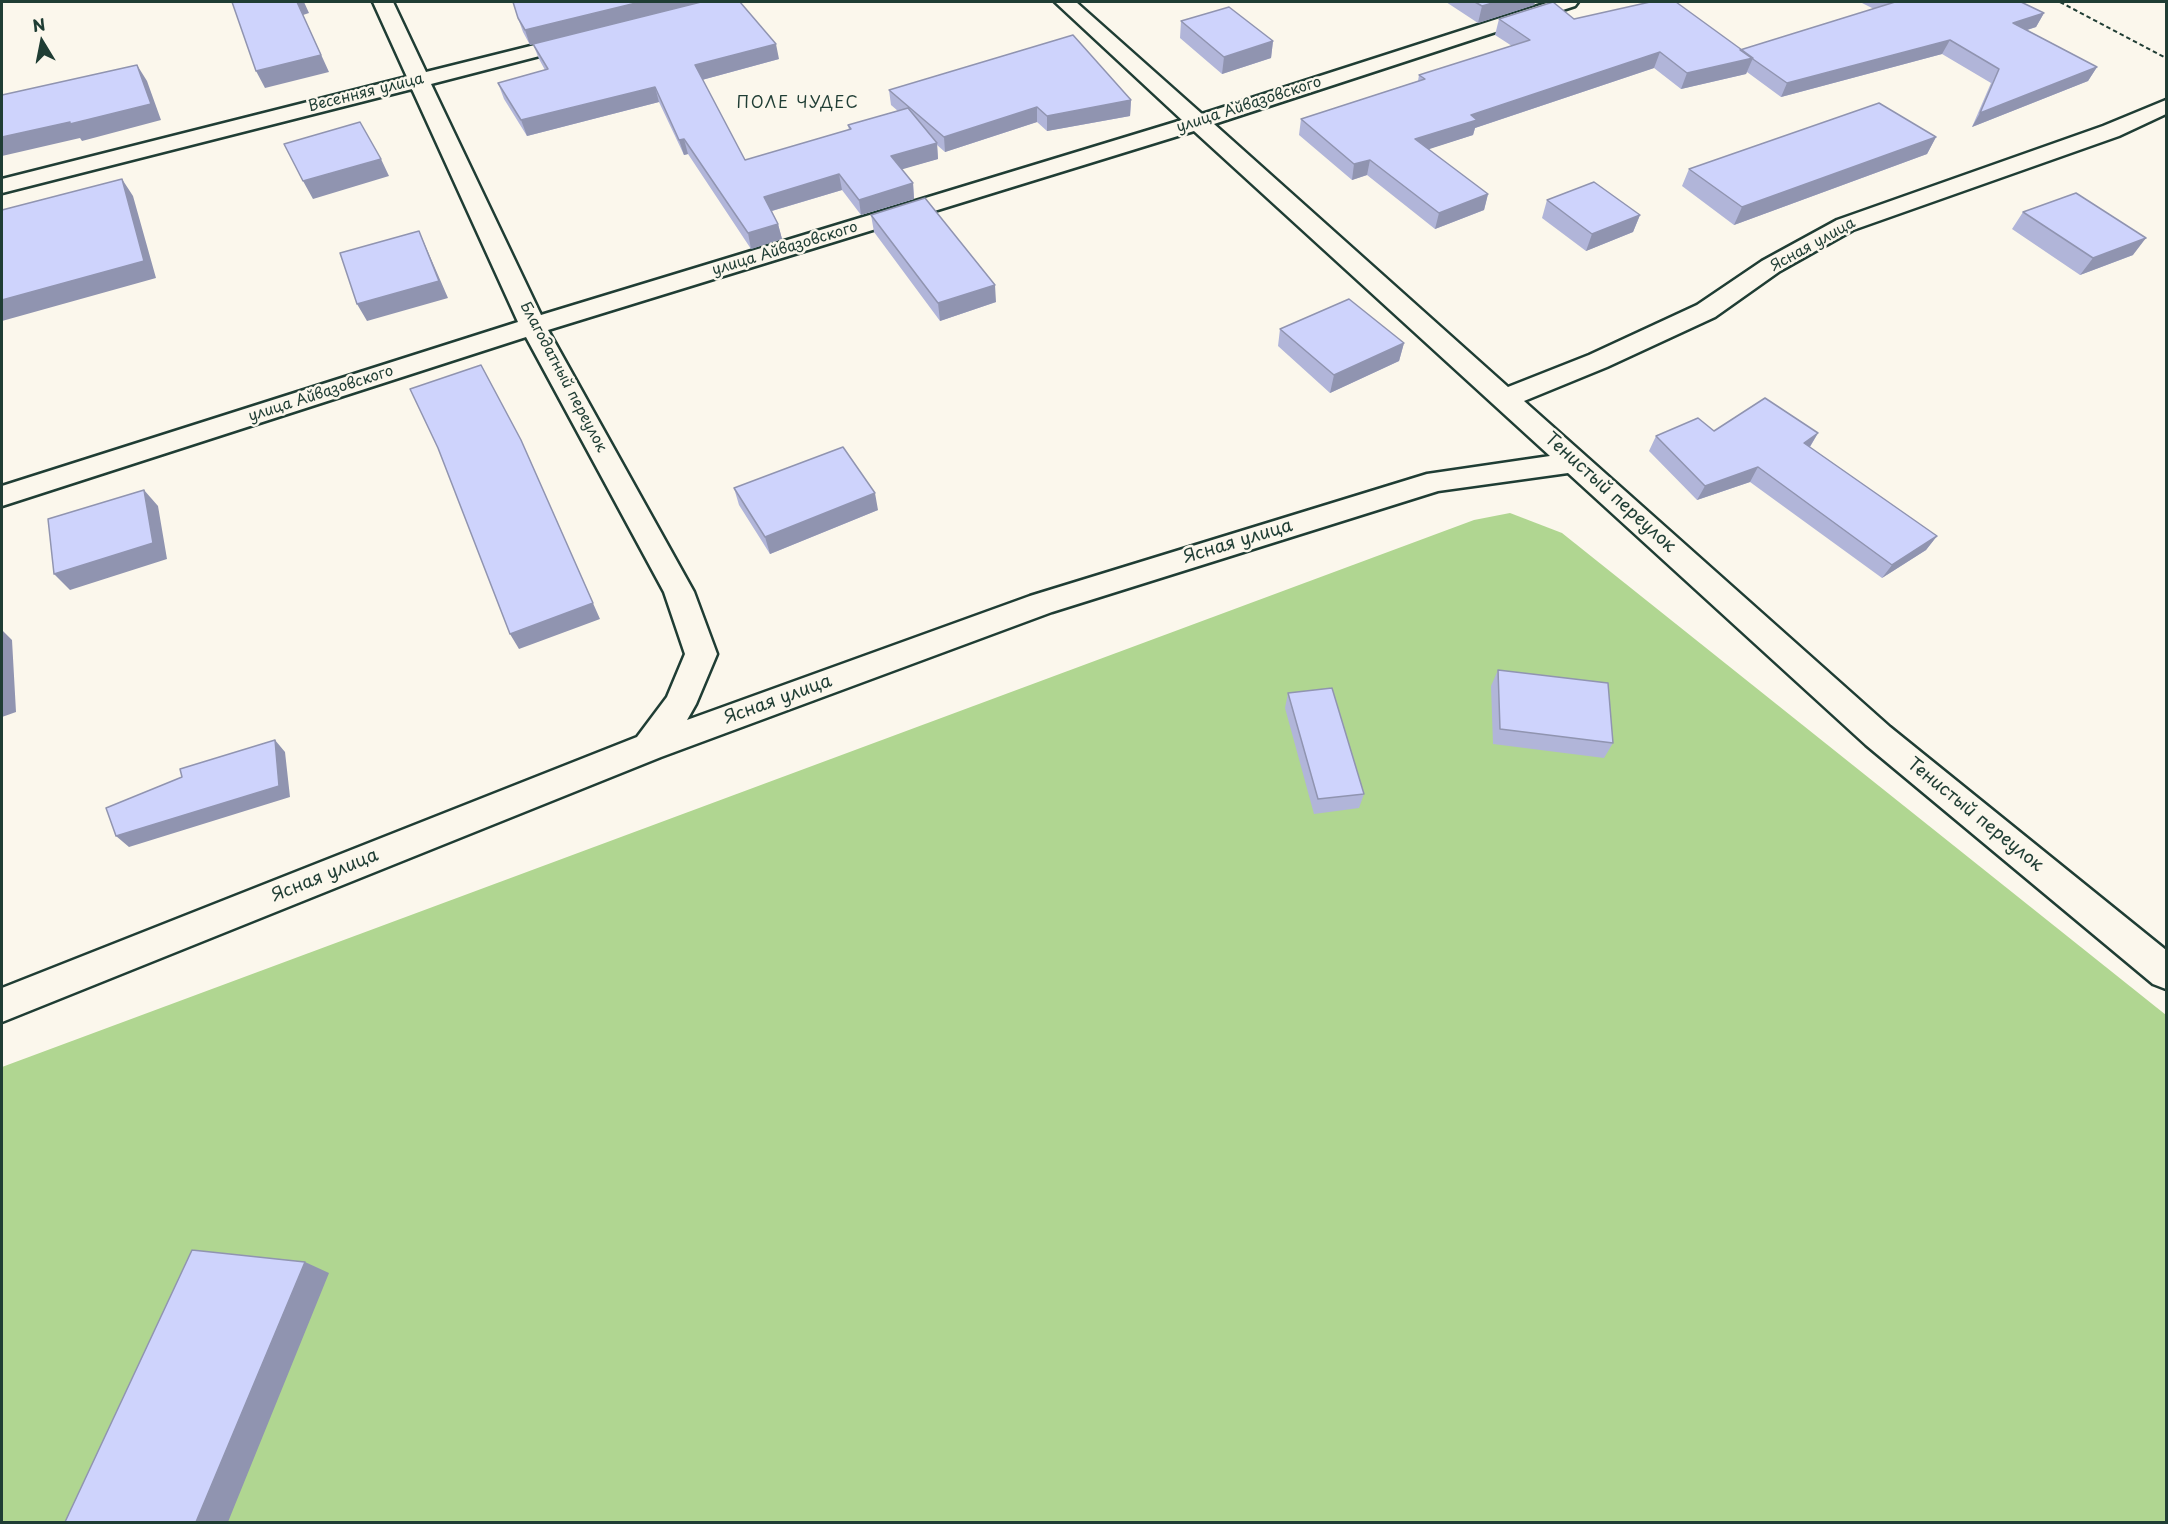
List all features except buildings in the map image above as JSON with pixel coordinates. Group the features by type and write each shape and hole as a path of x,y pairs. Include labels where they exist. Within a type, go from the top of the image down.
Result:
{"street":[{"name":"Благодатный переулок","path":"383,2 533,326 679,592 701,654 680,704 650,747"},
{"name":"Тенистый переулок","path":"1065,2 1878,736 2166,972"},
{"name":"улица Айвазовского","path":"2,496 533,326 1199,122 1568,2"},
{"name":"Весенняя улица","path":"2,186 604,33"},
{"name":"Ясная улица","path":"1506,398 1598,361 1706,311 1771,266 1845,225 2111,131 2166,106"},
{"name":"Ясная улица","path":"2,1005 650,747 1041,603 1437,481 1576,462"}],"path":[{"path":"2060,2 2166,58"}],"green space":[{"path":"1510,513 1562,533 2166,1015 2166,1522 2,1522 2,1067 1474,520"}],"district":[{"name":"ПОЛЕ ЧУДЕС","path":"798,104"}]}
